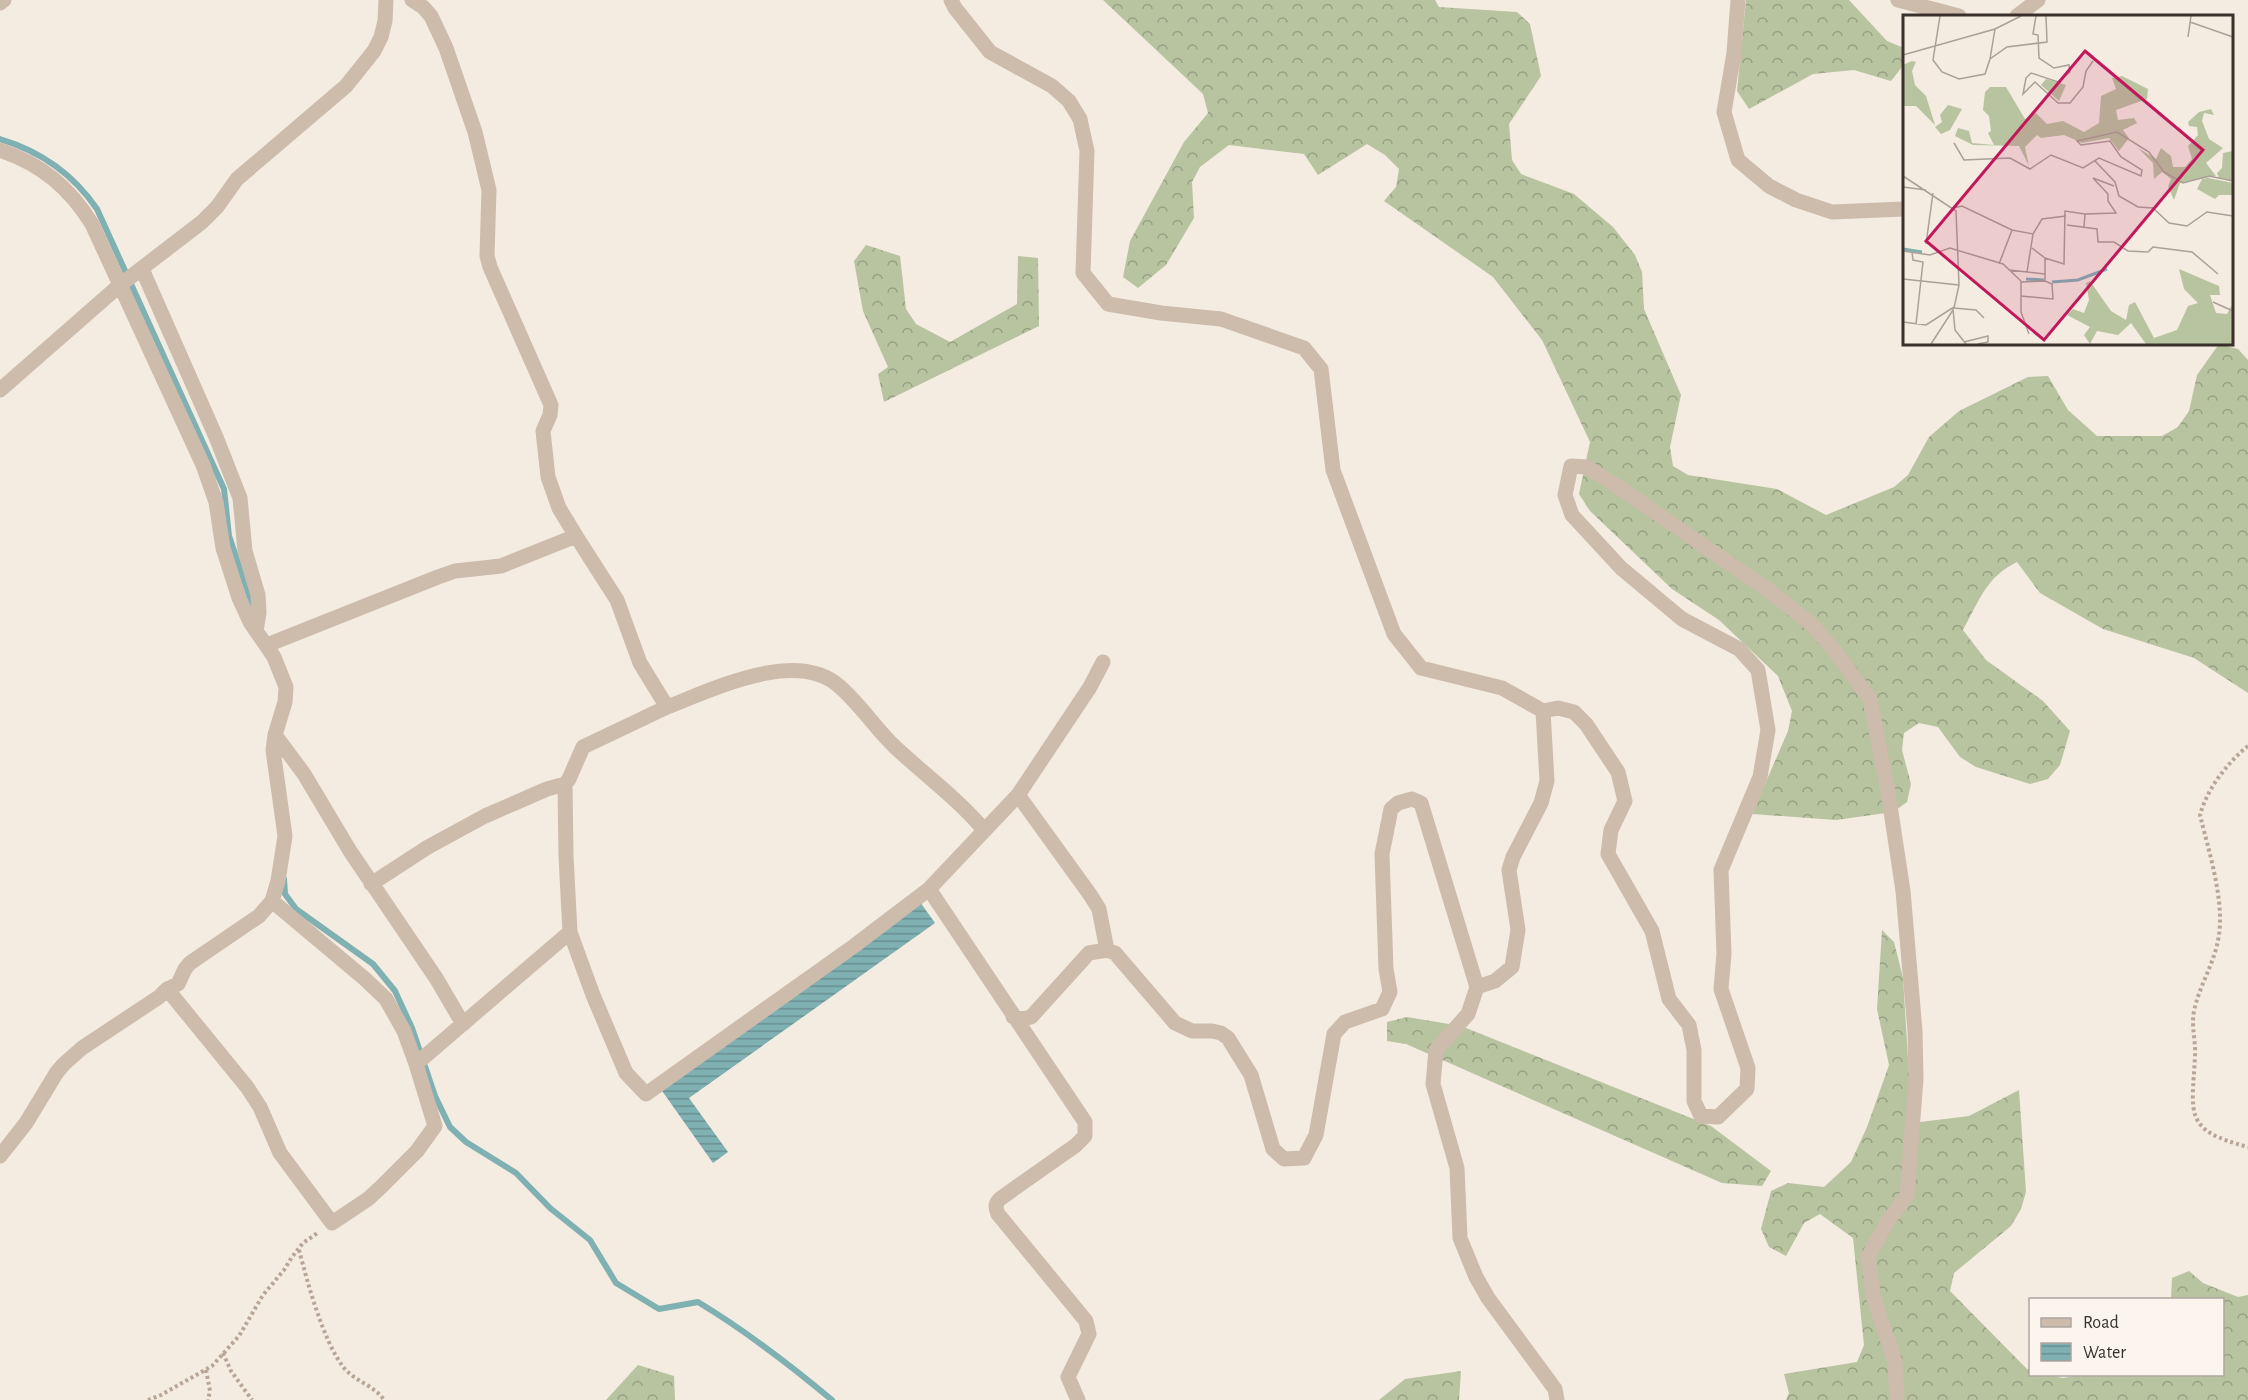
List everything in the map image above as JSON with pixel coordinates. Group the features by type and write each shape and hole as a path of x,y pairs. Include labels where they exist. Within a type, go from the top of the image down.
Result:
{"street":[{"path":"0,3 4,0"},
{"path":"0,390 120,285 202,222 217,207 237,179 346,86 360,71 381,37 385,21 386,0"},
{"path":"412,0 423,7 436,25 475,132 489,190 487,256 497,286 551,405 550,416 543,431 548,477 559,508 617,600 640,663 667,707"},
{"path":"951,0 990,52 1052,86 1069,100 1080,119 1087,151 1083,273 1108,304 1161,313 1221,319 1304,348 1321,369 1333,470 1394,634 1421,668 1502,688 1543,711 1557,708 1574,712 1586,724 1618,772 1625,801 1611,830 1608,854 1652,931 1669,999 1689,1025 1694,1050 1694,1101 1701,1116 1718,1117 1747,1089 1748,1068 1721,989 1724,954 1721,870 1760,777 1768,730 1758,670 1739,649 1673,612 1621,568 1579,523 1572,515 1565,495 1571,466 1587,466 1768,590 1810,623 1831,646 1870,699 1888,792 1903,891 1915,1031 1916,1078 1907,1195 1888,1221 1868,1257 1874,1299 1896,1362 1897,1400"},
{"path":"1738,0 1734,53 1724,112 1738,160 1778,191 1796,200 1832,212 1903,209"},
{"path":"1898,0 1955,15"},
{"path":"2018,15 2038,0"},
{"path":"0,150 44,170 73,196 92,224 209,480 216,502 225,557 242,607 280,668 286,687 285,702 275,735 273,758 285,836 278,881 272,902 259,916 190,963 178,984 167,989 159,997 82,1048 64,1064 26,1123 0,1156"},
{"path":"142,269 216,437 240,498 245,551 258,595 259,613 256,631"},
{"path":"267,645 455,571 501,566 576,536"},
{"path":"565,784 570,932 593,995 626,1072 646,1094 854,946 929,889 1018,795 1090,687 1103,662"},
{"path":"371,884 428,847 485,816 547,789 565,784 569,780 583,747 667,707 749,676 799,671 826,678 837,684 894,746 970,813 984,830"},
{"path":"1477,987 1495,981 1512,968 1518,930 1509,870 1513,857 1541,803 1547,781 1543,711"},
{"path":"275,735 304,774 371,884 436,978 463,1024"},
{"path":"1018,795 1099,909 1107,950"},
{"path":"1013,1017 1022,1019 1031,1017 1089,953 1107,950 1115,953 1126,963 1175,1023 1192,1031 1212,1031 1228,1038 1251,1075 1273,1149 1284,1158 1304,1158 1316,1135 1334,1034 1345,1022 1382,1009 1390,992 1386,969 1382,854 1391,809 1398,803 1412,799 1421,803 1477,987 1468,1014 1436,1050 1433,1084 1457,1168 1461,1238 1476,1277 1488,1298 1555,1389 1557,1400"},
{"path":"929,889 1081,1116 1086,1128 1085,1136 1076,1145 997,1201 996,1208 998,1214 1086,1321 1089,1334 1068,1377 1078,1400"},
{"path":"167,989 247,1087 260,1107 280,1153 332,1223 368,1199 417,1151 435,1126 416,1064 404,1031 386,999 272,902"},
{"path":"416,1064 570,932"}],"path":[{"path":"2248,746 2217,780 2203,803 2199,815 2216,890 2220,922 2217,951 2194,1009 2192,1029 2195,1054 2192,1091 2194,1109 2200,1127 2214,1137 2248,1147"},
{"path":"148,1400 161,1397 206,1370 239,1336 263,1295 303,1243 332,1223"},
{"path":"298,1249 322,1324 334,1353 350,1375 374,1389 384,1400"},
{"path":"223,1353 231,1371 252,1400"},
{"path":"206,1370 210,1391 208,1400"}],"green space":[{"path":"1103,0 1435,0 1439,7 1517,12 1530,24 1541,76 1509,124 1512,160 1521,174 1574,194 1613,227 1635,255 1642,272 1644,309 1681,395 1670,447 1673,466 1688,475 1777,489 1826,515 1894,487 1908,475 1929,437 1959,411 2028,377 2048,376 2068,410 2097,436 2162,436 2178,427 2189,411 2197,375 2218,345 2238,349 2248,360 2248,693 2194,658 2103,629 2040,593 2017,562 2006,568 1991,582 1963,630 1986,660 2043,701 2070,731 2060,765 2048,779 2030,784 1976,767 1960,757 1938,727 1919,723 1904,733 1902,750 1911,784 1907,802 1893,812 1836,820 1752,814 1788,731 1792,711 1778,676 1719,620 1672,589 1590,511 1579,494 1590,442 1542,340 1493,277 1384,201 1396,187 1399,169 1385,155 1367,144 1318,175 1304,154 1229,145 1200,167 1192,182 1194,218 1166,265 1138,288 1123,277 1130,241 1184,142 1208,113 1203,94"},
{"path":"1746,0 1849,0 1887,41 1903,48 1902,67 1891,81 1854,70 1813,74 1749,109 1737,91"},
{"path":"866,245 900,256 906,309 916,324 950,342 1017,304 1018,256 1038,258 1039,326 884,402 878,374 888,367 863,311 854,261"},
{"path":"1882,930 1894,942 1903,978 1912,1123 1969,1116 2019,1090 2026,1192 2021,1209 2011,1226 1954,1273 1950,1291 2029,1370 2029,1376 2063,1378 2074,1376 2224,1376 2224,1298 2171,1298 2172,1278 2189,1271 2203,1283 2238,1297 2248,1295 2248,1400 1786,1400 1789,1393 1784,1374 1857,1362 1864,1345 1853,1238 1820,1214 1804,1223 1786,1256 1769,1247 1761,1229 1771,1191 1788,1183 1824,1187 1851,1162 1867,1127 1889,1065 1877,1009"},
{"path":"1407,1017 1461,1026 1711,1126 1771,1171 1762,1186 1722,1183 1406,1044 1387,1041 1387,1022"},
{"path":"638,1365 674,1376 675,1400 606,1400"},
{"path":"1461,1371 1459,1400 1379,1400 1405,1379"}],"water":[{"path":"920,902 935,923 689,1098 728,1152 713,1163 660,1088"}],"waterway":[{"path":"0,139 29,150 55,166 78,185 97,209 224,489 229,536 253,607"},
{"path":"284,879 285,894 296,909 373,964 395,991 412,1028 435,1096 450,1127 466,1142 516,1173 550,1208 590,1240 616,1283 659,1309 698,1302 767,1348 832,1400"}]}
